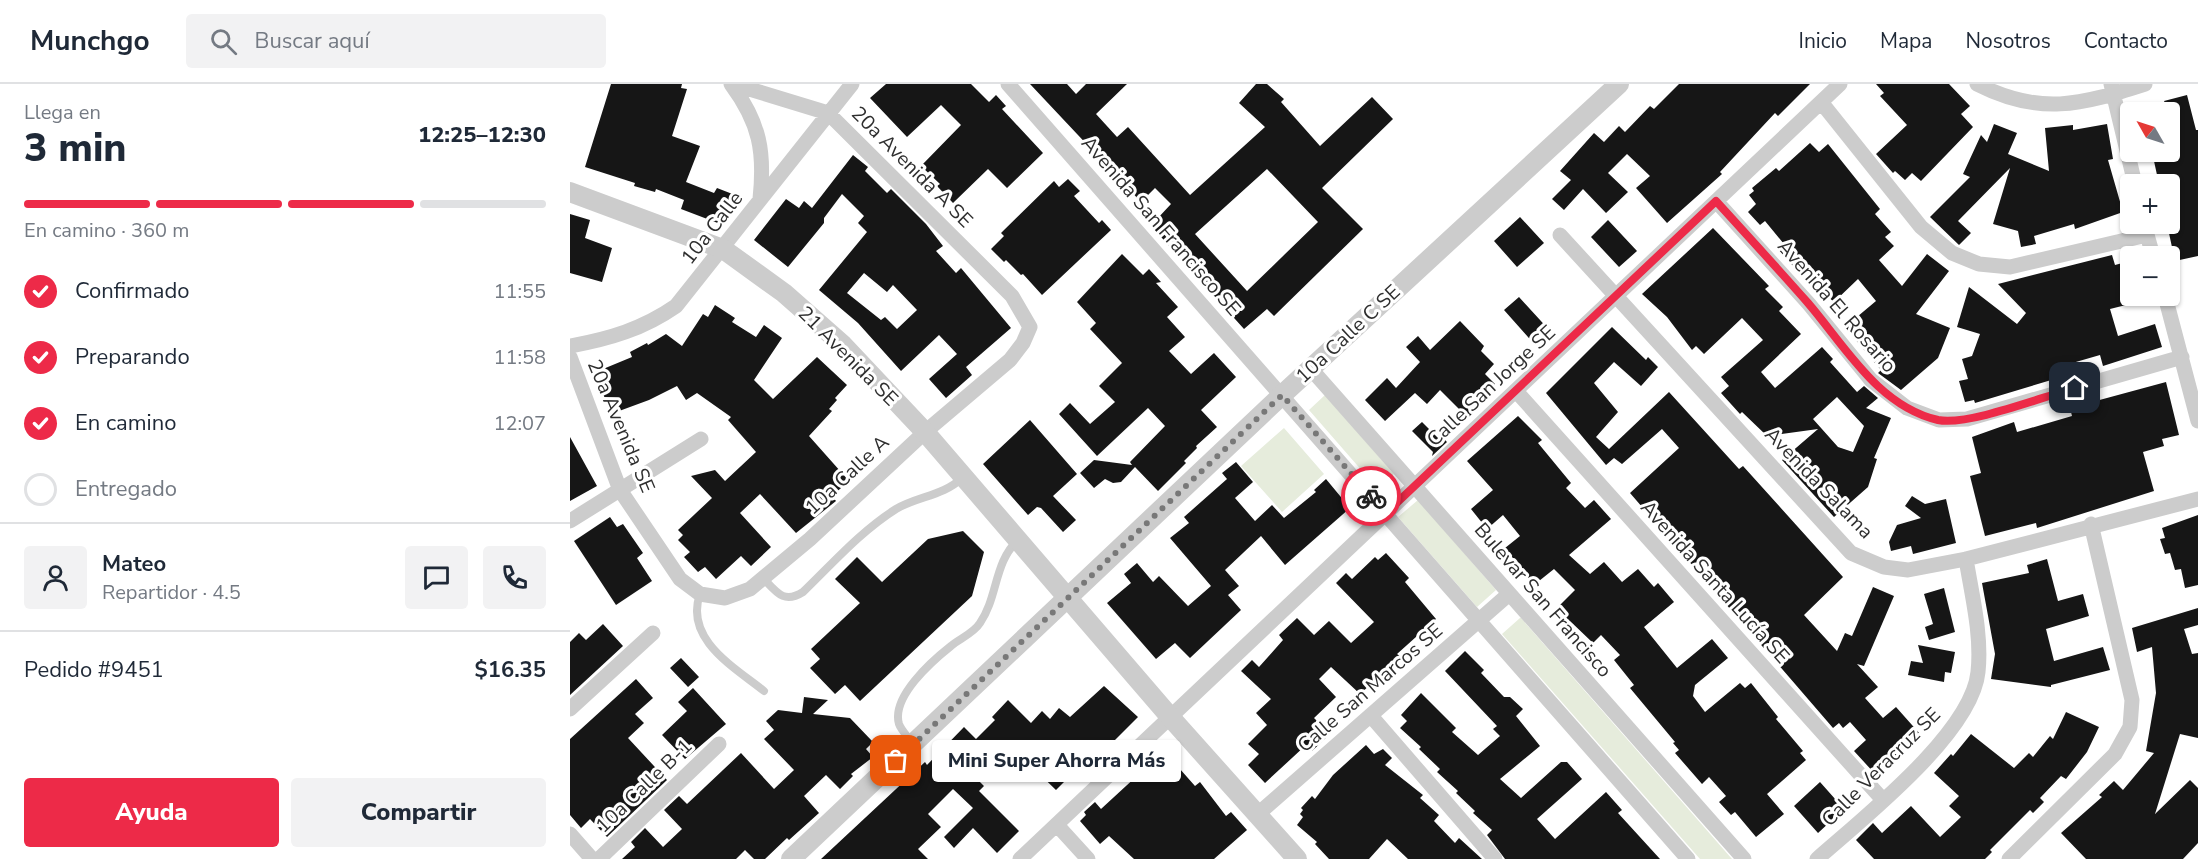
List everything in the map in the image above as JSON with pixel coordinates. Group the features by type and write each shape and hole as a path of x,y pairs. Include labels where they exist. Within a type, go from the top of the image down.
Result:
{"street":[{"name":"20a Avenida A SE","path":"732,84 828,112 1012,296 1030,327"},
{"path":"732,84 752,116 760,141 763,168 760,200"},
{"name":"10a Calle","path":"570,346 620,335 652,322 676,306 852,84"},
{"name":"Avenida San Francisco SE","path":"1008,84 1282,395"},
{"name":"10a Calle C SE","path":"791,859 1069,599 1282,395 1619,84"},
{"name":"Calle San Jorge SE","path":"1171,718 1840,84"},
{"path":"1977,84 2010,99 2050,106 2113,89 2145,84"},
{"path":"2113,89 2133,174"},
{"path":"1821,102 1921,228 1952,253 1979,264 2010,267 2131,234"},
{"name":"21 Avenida SE","path":"570,192 723,249 784,293 843,345 925,432 1171,718 1297,859"},
{"name":"Avenida El Rosario","path":"1716,201 1809,304 1871,380 1906,408 1939,420 1967,419 2182,357"},
{"name":"Avenida Salama","path":"1560,235 1851,553 1884,567 1908,570 1966,559 2091,524 2198,499"},
{"path":"2168,306 2198,421"},
{"name":"10a Calle A","path":"700,594 725,598 750,589 810,540 925,432 1010,360 1023,344 1030,327"},
{"name":"20a Avenida SE","path":"570,357 620,490 680,579 700,594"},
{"name":"Bulevar San Francisco","path":"1311,369 1744,859"},
{"name":"Avenida Santa Lucía SE","path":"1516,391 1883,800"},
{"path":"1282,395 1688,859"},
{"path":"570,521 700,439"},
{"path":"2009,859 2115,754 2130,728 2132,700 2091,524"},
{"name":"Calle Veracruz SE","path":"1817,859 1883,800 1942,740 1966,710 1978,675 1978,639 1966,559"},
{"name":"Calle San Marcos SE","path":"1258,814 1509,594"},
{"path":"570,709 653,633"},
{"path":"1371,716 1495,859"},
{"path":"1020,859 1171,718"},
{"name":"10a Calle B-1","path":"598,859 719,744"},
{"path":"1057,825 1088,859"},
{"path":"570,834 592,859"}],"lane":[{"path":"763,578 784,598 792,599 874,525 898,507 951,489 963,477"},
{"path":"913,745 899,724 900,709 910,684 949,647 980,625 1008,549 1018,540"},
{"path":"700,594 696,603 698,621 709,647 764,692"}],"green space":[{"path":"1325,395 1394,474 1377,488 1309,410"},
{"path":"1284,428 1324,474 1282,512 1241,466"},
{"path":"1418,500 1496,590 1477,607 1398,517"},
{"path":"1520,618 1732,859 1700,859 1502,634"}],"building":[{"path":"611,84 682,84 681,88 687,89 672,136 700,146 686,182 714,193 717,188 735,195 723,225 681,209 684,200 656,189 655,192 634,186 635,183 585,167"},
{"path":"886,84 971,84 989,102 996,95 1006,106 1002,109 1043,153 1007,188 988,169 953,203 937,186 940,184 921,166 961,125 941,105 907,137 870,98"},
{"path":"1030,84 1067,84 1076,94 1086,84 1127,84 1096,114 1117,137 1128,127 1190,195 1265,127 1239,103 1256,84 1267,84 1284,99 1281,102 1320,146 1372,97 1393,119 1322,188 1363,229 1274,316 1267,309 1244,329 1153,228 1160,222 1157,219 1171,204 1155,188 1141,202","holes":["1267,169 1318,222 1247,291 1195,234"]},
{"path":"1679,84 1810,84 1778,116 1775,113 1720,172 1722,174 1667,223 1636,188 1650,176 1627,154 1608,173 1628,192 1606,213 1583,189 1564,210 1552,199 1571,180 1560,171 1594,133 1604,142 1619,126 1625,132 1650,106 1654,109"},
{"path":"1876,84 1949,84 1970,106 1961,114 1973,127 1921,181 1912,173 1905,180 1895,171 1893,173 1876,154 1907,125 1880,96 1884,93"},
{"path":"2187,95 2196,130 2198,130 2198,256 2180,260 2180,246 2172,246 2169,234 2180,234 2180,174 2157,174 2154,162 2180,162 2180,102 2164,101"},
{"path":"1994,124 2017,133 2008,154 2049,171 2045,128 2073,125 2073,130 2107,124 2113,159 2108,160 2120,202 2120,213 2075,229 2074,224 2034,236 2036,244 2021,247 2018,231 1993,224 2010,168 1958,221 1971,233 1959,245 1930,217 1970,177 1963,174 1981,135 1987,142"},
{"path":"1810,143 1819,152 1828,144 1880,209 1875,214 1891,232 1885,237 1894,246 1879,260 1902,286 1927,254 1949,271 1916,314 1950,328 1938,358 1901,390 1878,373 1881,370 1845,327 1876,301 1858,279 1834,302 1794,267 1778,249 1784,244 1765,221 1760,225 1748,212 1756,204 1749,195 1754,191 1752,188 1776,168 1779,171"},
{"path":"853,155 868,167 865,171 887,193 891,189 926,224 943,246 936,251 956,273 961,268 1011,328 966,367 972,375 946,398 929,379 957,354 939,335 901,371 858,323 819,290 867,232 858,223 864,216 842,194 824,218 824,223 788,267 754,240 786,199 799,208 804,201 812,208","holes":["864,273 887,292 893,285 917,310 897,329 885,317 881,320 847,293"]},
{"path":"1068,179 1080,191 1074,196 1099,223 1102,220 1111,230 1042,295 1023,274 1021,275 1006,260 1004,262 991,249 1004,236 1001,233 1054,181 1059,187"},
{"path":"570,214 590,220 585,238 612,248 602,282 570,273"},
{"path":"1520,217 1544,243 1517,267 1494,241"},
{"path":"1608,220 1637,251 1619,267 1591,237"},
{"path":"1713,228 1769,286 1765,289 1783,307 1779,311 1801,334 1761,372 1775,388 1822,347 1833,359 1830,362 1857,392 1864,386 1878,398 1866,408 1891,418 1874,458 1877,459 1868,487 1834,517 1782,460 1818,429 1767,436 1742,412 1740,414 1721,393 1729,386 1721,377 1763,340 1742,318 1704,354 1696,346 1692,350 1667,317 1642,294","holes":["1837,397 1864,426 1853,452 1838,447 1813,419"]},
{"path":"1122,254 1143,275 1149,269 1161,282 1156,283 1178,307 1167,317 1185,337 1169,351 1191,374 1214,353 1236,377 1201,410 1217,427 1196,446 1197,448 1184,461 1186,463 1158,491 1135,467 1121,482 1113,483 1105,479 1094,488 1080,473 1094,460 1132,465 1130,462 1165,426 1148,408 1097,456 1059,414 1070,403 1090,424 1115,402 1099,386 1122,363 1090,329 1096,323 1077,302"},
{"path":"2112,255 2115,265 2120,264 2120,306 2122,306 2110,309 2118,336 2155,324 2162,347 2103,366 2100,355 2055,368 2058,378 1975,403 1974,400 1965,402 1959,381 1968,379 1962,359 1972,356 1980,334 1957,327 1969,287 2017,324 2026,313 1998,284"},
{"path":"1519,297 1551,332 1536,346 1504,310"},
{"path":"715,305 735,318 732,322 756,337 764,325 782,338 754,380 773,399 817,357 847,385 835,398 837,400 829,409 832,411 809,436 849,481 832,496 836,501 796,533 760,494 740,513 771,547 751,566 741,556 716,579 705,567 698,572 684,557 690,552 678,540 683,535 678,530 712,498 691,476 715,470 725,481 756,452 728,420 731,417 697,393 686,400 677,386 649,400 611,414 602,391 611,388 603,369 632,357 630,352 666,334 682,346 703,314 708,317"},
{"path":"1460,321 1484,346 1481,351 1494,364 1485,374 1495,384 1479,401 1482,403 1468,418 1440,390 1427,404 1415,393 1385,421 1365,400 1387,378 1396,388 1420,362 1406,347 1418,336 1430,350"},
{"path":"1612,327 1646,360 1648,357 1658,367 1641,386 1614,362 1594,383 1618,412 1596,437 1609,449 1669,392 1739,469 1743,466 1843,577 1804,615 1837,651 1845,633 1852,636 1873,587 1894,596 1864,666 1857,664 1878,687 1865,698 1883,718 1896,707 1920,734 1876,775 1854,751 1866,740 1850,722 1843,728 1839,723 1833,728 1630,493 1679,448 1662,429 1622,464 1614,458 1606,465 1546,393"},
{"path":"2166,382 2179,435 2162,439 2164,446 2143,452 2154,491 2037,528 2036,523 1985,536 1970,476 1981,473 1972,437 2014,422 2017,432 2072,416 2070,408"},
{"path":"1518,416 1542,440 1538,443 1571,483 1566,488 1585,508 1594,500 1611,519 1569,555 1590,574 1604,562 1622,582 1638,569 1654,587 1658,583 1674,602 1644,627 1677,668 1712,639 1728,658 1695,685 1693,696 1705,712 1740,683 1745,688 1751,683 1778,717 1776,719 1803,751 1800,753 1806,760 1767,794 1784,814 1756,837 1735,812 1731,815 1719,802 1726,796 1709,777 1702,784 1675,753 1679,750 1673,743 1675,742 1630,688 1634,685 1614,660 1620,655 1601,635 1593,643 1570,621 1565,626 1552,613 1575,590 1554,569 1534,585 1505,548 1520,536 1503,515 1487,529 1471,509 1493,490 1467,461"},
{"path":"1030,420 1077,474 1053,496 1076,520 1063,532 1041,508 1037,507 1028,515 983,464"},
{"path":"1422,422 1442,442 1444,439 1447,442 1432,456 1433,452 1412,431"},
{"path":"570,437 597,486 570,501"},
{"path":"1236,462 1253,482 1235,498 1255,521 1272,505 1284,518 1316,492 1314,490 1326,479 1350,508 1285,565 1261,536 1225,570 1239,586 1228,595 1241,610 1190,658 1175,643 1156,659 1107,603 1131,583 1124,574 1137,563 1153,582 1159,576 1188,606 1211,586 1170,538 1189,523 1184,517 1227,479 1222,473"},
{"path":"1912,496 1925,504 1946,499 1956,543 1913,554 1911,546 1891,551 1889,542 1897,525 1921,518 1905,506"},
{"path":"2198,515 2198,585 2185,588 2181,569 2175,570 2170,553 2165,554 2160,539 2165,538 2162,528"},
{"path":"610,517 617,527 623,524 643,553 637,558 652,581 616,605 574,541"},
{"path":"963,531 984,552 972,596 860,701 845,685 835,694 810,668 820,659 811,649 860,603 835,579 857,557 882,582 928,539"},
{"path":"1386,553 1409,578 1405,582 1436,619 1397,654 1401,657 1360,694 1331,667 1319,679 1336,697 1314,718 1330,734 1312,751 1306,745 1265,783 1248,765 1259,754 1248,744 1267,725 1256,713 1271,699 1241,671 1252,660 1259,667 1283,640 1279,635 1297,618 1314,635 1329,621 1351,643 1374,622 1336,583 1346,573 1352,579 1375,557 1378,560"},
{"path":"2047,559 2058,601 2083,594 2089,616 2046,629 2054,661 2103,647 2110,670 2051,685 2051,687 1991,679 1995,654 1982,583 2029,573 2027,565"},
{"path":"1944,588 1955,632 1929,640 1925,627 1933,624 1924,594"},
{"path":"2198,608 2198,625 2184,629 2192,654 2198,653 2198,738 2180,734 2155,814 2190,780 2198,788 2198,843 2183,859 2086,859 2061,833 2102,797 2099,795 2114,781 2123,790 2154,753 2146,751 2156,693 2152,647 2137,652 2132,628"},
{"path":"603,624 623,646 570,695 570,642 579,633 586,640"},
{"path":"1918,645 1955,652 1951,673 1945,672 1944,682 1908,675 1911,661 1923,663"},
{"path":"1465,651 1484,670 1481,673 1504,697 1510,697 1523,709 1516,716 1540,746 1500,779 1521,798 1561,762 1567,762 1582,779 1537,819 1555,839 1606,792 1622,810 1618,813 1660,859 1505,859 1487,835 1492,830 1473,813 1475,811 1456,793 1458,791 1437,772 1440,769 1419,749 1421,747 1400,728 1407,721 1401,715 1421,693 1456,728 1452,732 1478,755 1500,736 1493,729 1497,726 1445,671"},
{"path":"681,658 699,677 688,687 670,668"},
{"path":"636,679 653,698 635,714 644,723 628,738 667,780 607,837 590,819 581,828 570,815 570,739"},
{"path":"1104,686 1138,717 1095,760 1100,765 1088,776 1079,767 1056,790 1024,759 1011,772 991,752 970,772 984,786 979,791 1019,831 997,853 973,828 954,848 944,837 973,808 953,789 928,814 941,827 918,849 928,859 821,859 925,762 927,765 964,727 976,739 995,720 992,717 1008,700 1031,723 1042,711 1050,719 1059,708 1070,717"},
{"path":"693,688 726,724 685,759 662,735 687,711 678,702"},
{"path":"804,697 828,700 813,714 850,718 873,742 866,749 873,757 851,774 853,776 840,789 826,775 804,796 819,813 789,840 787,838 765,859 754,859 745,850 736,859 622,859 635,847 631,842 645,828 663,847 682,829 664,810 679,796 687,804 741,753 774,789 794,770 764,739 774,730 766,721 778,710 802,713"},
{"path":"2066,712 2099,727 2087,752 2066,779 2061,776 2040,798 2044,802 2033,813 2030,810 1990,850 1992,852 1985,859 1874,859 1856,840 1873,823 1882,833 1911,806 1940,837 1961,817 1949,806 1959,796 1934,773 1951,754 1953,756 1971,734 2014,768 2029,753 2033,757 2050,736 2053,739"},
{"path":"1366,745 1374,754 1383,749 1392,758 1385,765 1423,795 1420,798 1439,815 1434,821 1455,843 1459,838 1482,859 1408,859 1387,839 1369,859 1329,859 1315,844 1317,842 1297,825 1303,817 1300,814 1303,810 1301,808 1312,796 1315,799 1333,775"},
{"path":"1164,751 1195,786 1200,782 1226,816 1231,812 1247,830 1214,859 1134,859 1109,836 1100,844 1080,821 1086,815 1084,812 1095,802 1101,809"},
{"path":"1820,782 1844,809 1818,833 1794,806"}],"way so far":[{"path":"896,761 1282,395 1371,496"}],"place":[{"name":"Mini Super Ahorra Más","path":"896,761"}],"route":[{"path":"1371,496 1386,513 1716,201 1809,304 1871,380 1906,408 1939,420 1967,419 2075,388"}]}
